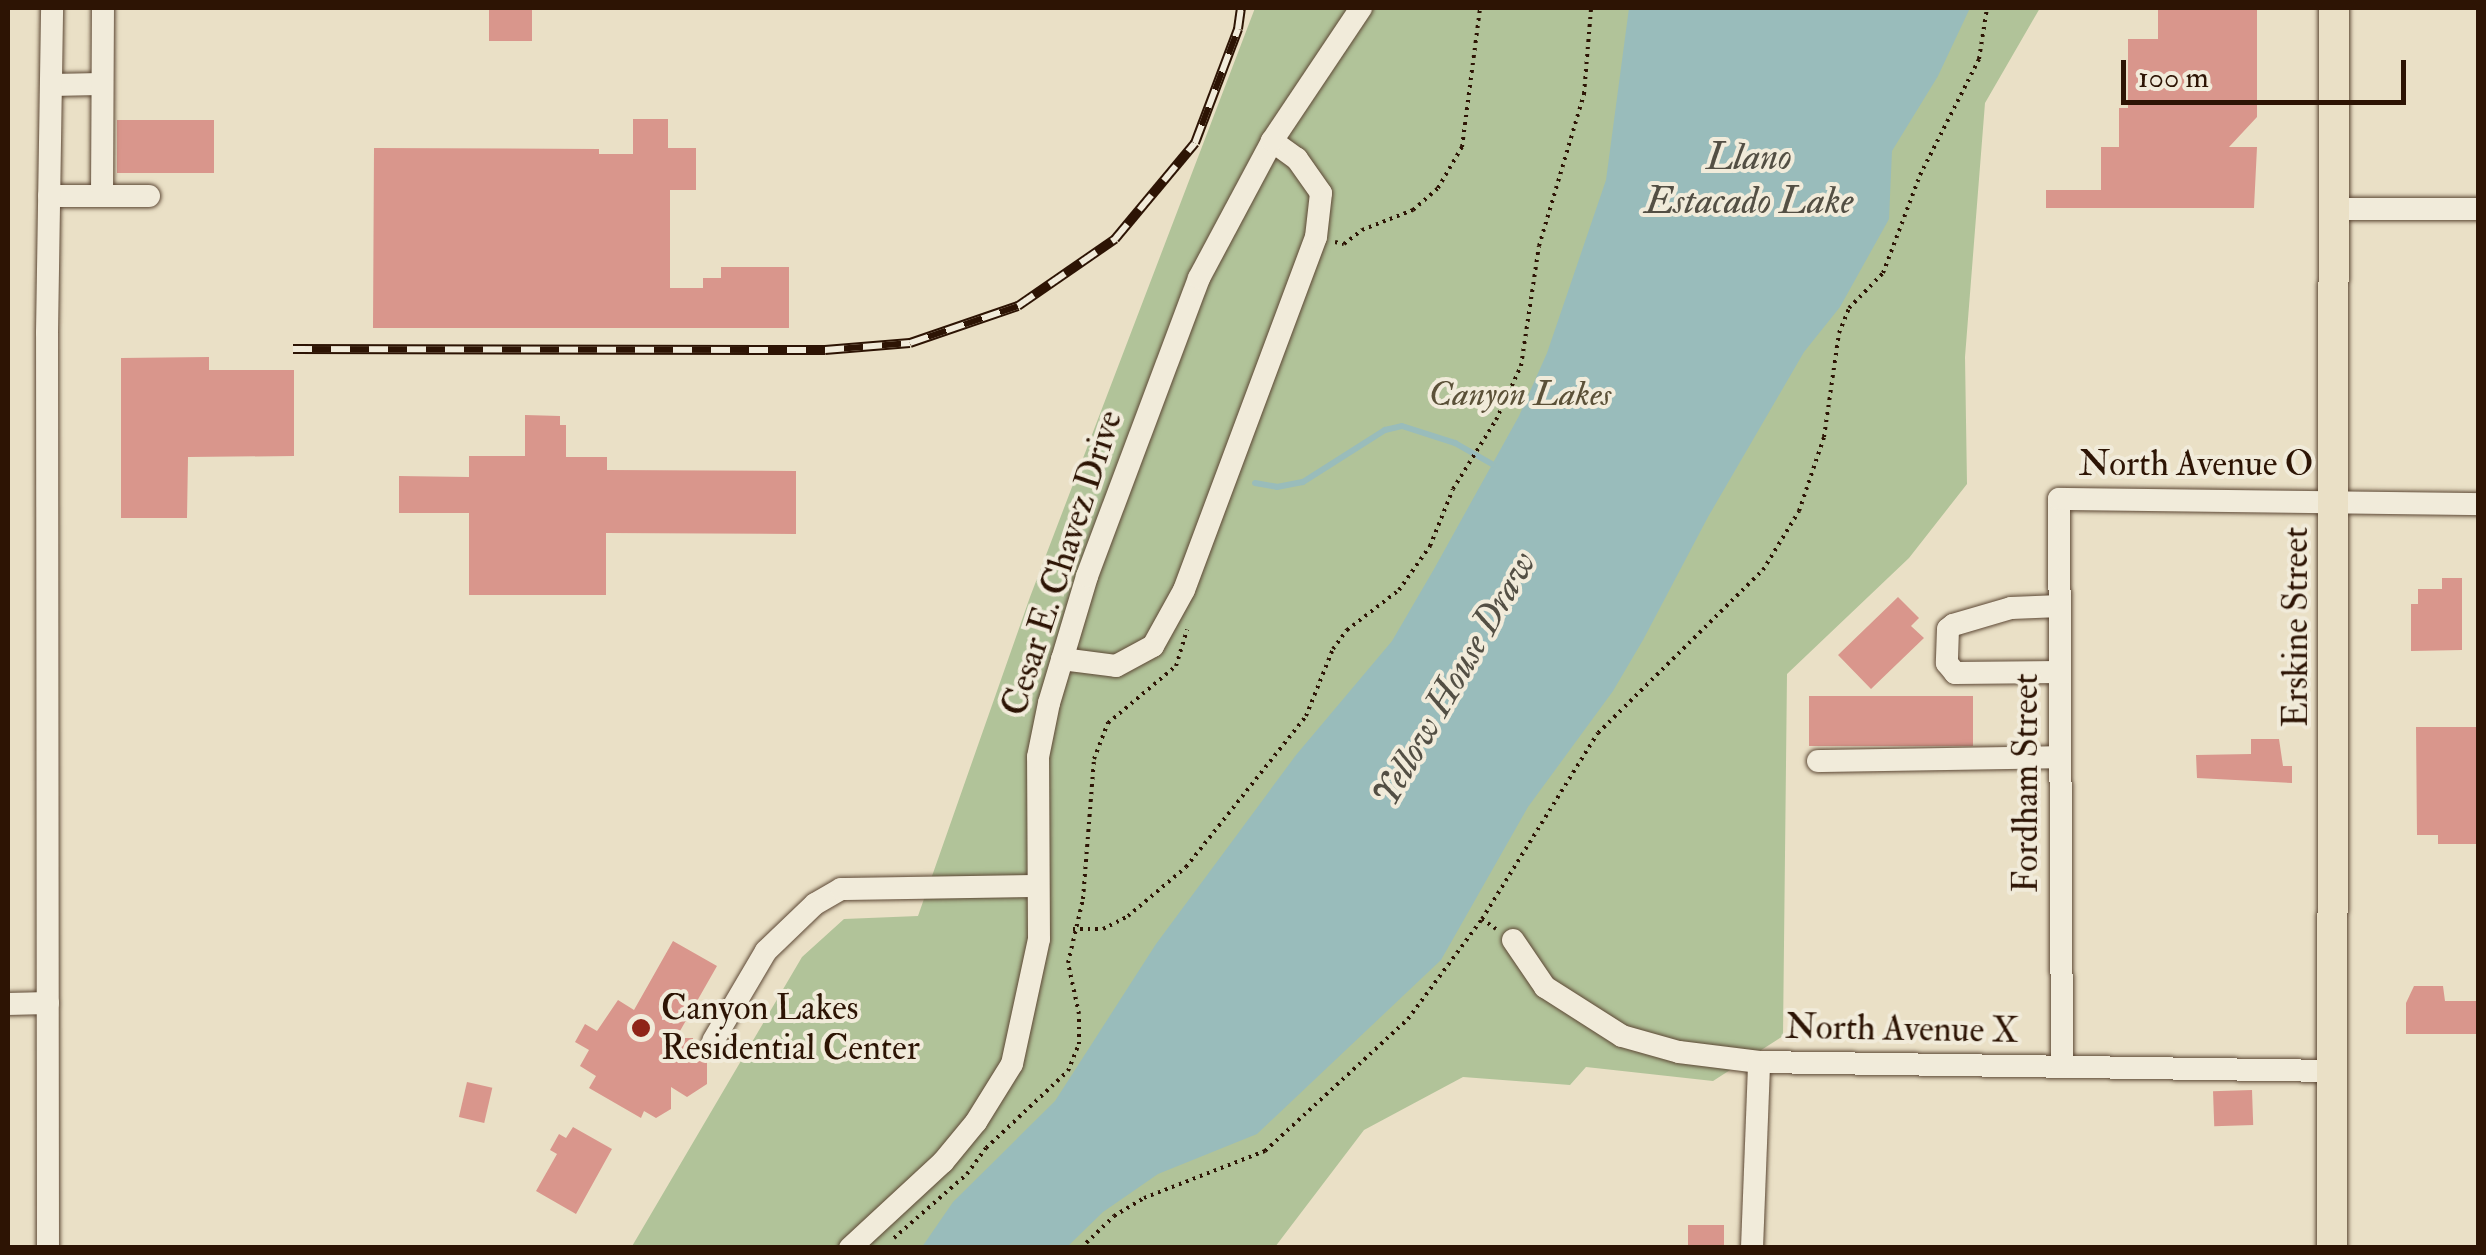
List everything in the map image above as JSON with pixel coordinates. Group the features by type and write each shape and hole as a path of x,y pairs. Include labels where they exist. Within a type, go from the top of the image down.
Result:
{"main road":[{"name":"Erskine Street","path":"2332,1248 2334,8"}],"street":[{"path":"48,1248 52,8"},
{"path":"102,8 102,196"},
{"name":"Cesar E. Chavez Drive","path":"850,1248 943,1162 976,1122 1012,1064 1039,938 1038,756 1062,659 1124,472 1200,278 1272,140 1361,8"},
{"path":"50,85 101,84"},
{"path":"1062,659 1116,666 1153,646 1184,590 1316,236 1321,192 1298,159 1272,140"},
{"path":"49,196 149,196"},
{"path":"2334,210 2478,209"},
{"name":"North Avenue O","path":"2059,499 2334,499 2478,504"},
{"name":"Fordham Street","path":"2059,499 2062,1066"},
{"path":"2060,606 2011,608 1953,625 1948,630 1947,663 1955,673 2060,672"},
{"path":"1818,761 2060,757"},
{"path":"713,1041 766,951 814,904 841,889 1037,886"},
{"name":"North Avenue X","path":"1513,940 1546,987 1622,1036 1680,1052 1759,1062 2333,1071"},
{"path":"8,1004 48,1004"},
{"path":"1752,1248 1759,1062"}],"path":[{"path":"1316,236 1344,244 1362,230 1413,210 1438,188 1462,147 1480,8"},
{"path":"1073,929 1103,929 1128,916 1186,866 1306,716 1333,649 1346,630 1398,590 1430,546 1453,489 1496,420 1521,366 1538,246 1584,94 1591,8"},
{"path":"1081,1248 1114,1216 1144,1198 1265,1151 1408,1019 1482,919 1598,733 1763,570 1799,511 1824,438 1838,333 1849,308 1883,273 1920,174 1979,59 1987,8"},
{"path":"886,1244 924,1214 1068,1071 1079,1044 1079,1014 1068,962 1083,899 1094,759 1108,723 1176,666 1188,628"},
{"path":"1482,919 1513,940"}],"green space":[{"name":"Canyon Lakes","path":"1255,8 2040,8 1985,103 1965,357 1967,484 1909,558 1787,674 1783,1036 1713,1081 1586,1067 1570,1085 1463,1077 1364,1130 1275,1247 631,1248 802,957 844,919 918,916 1030,597"}],"water":[{"name":"Llano Estacado Lake","path":"1629,8 1970,8 1938,76 1892,151 1889,219 1840,307 1804,352 1613,691 1528,807 1441,960 1257,1134 1158,1174 1103,1212 1067,1247 922,1247 953,1202 1055,1101 1156,944 1296,755 1392,641 1434,569 1519,416 1547,353 1606,180"}],"building":[{"path":"489,8 532,8 532,41 489,41"},
{"path":"2158,8 2257,8 2257,117 2229,147 2257,147 2254,208 2046,208 2046,190 2101,190 2101,147 2119,147 2119,108 2128,108 2128,39 2158,39"},
{"path":"633,119 668,119 668,148 696,148 696,190 670,190 670,288 703,288 703,278 721,278 721,267 789,267 789,328 373,328 374,148 599,149 599,154 633,154"},
{"path":"117,120 214,120 214,173 117,173"},
{"path":"209,357 209,370 294,370 294,456 188,457 187,518 121,518 121,358"},
{"path":"525,415 560,416 560,425 566,425 566,457 607,457 607,470 796,471 796,534 606,533 606,595 469,595 469,513 399,513 399,476 469,477 469,456 525,456"},
{"path":"2442,578 2462,578 2462,650 2411,651 2411,604 2418,604 2418,589 2442,589"},
{"path":"1898,597 1919,618 1911,626 1924,638 1871,689 1838,655"},
{"path":"1809,696 1973,696 1973,746 1809,746"},
{"path":"2416,727 2478,727 2478,844 2438,844 2438,835 2417,835"},
{"path":"2251,739 2279,739 2283,766 2292,766 2292,783 2197,778 2196,755 2251,754"},
{"name":"Canyon Lakes Residential Center","path":"673,941 717,966 676,1038 693,1038 693,1054 707,1061 707,1084 687,1097 671,1087 671,1109 656,1118 644,1111 641,1118 589,1088 596,1076 580,1066 589,1050 575,1042 585,1024 597,1031 618,1000 634,1010"},
{"path":"2414,986 2443,986 2445,1001 2478,1001 2478,1034 2406,1034 2406,1003"},
{"path":"467,1082 492,1088 484,1123 459,1117"},
{"path":"2252,1090 2253,1125 2214,1126 2213,1091"},
{"path":"573,1127 612,1149 576,1214 536,1191 557,1154 550,1150 559,1134 566,1138"},
{"path":"1688,1225 1724,1225 1724,1248 1688,1248"}],"waterway":[{"path":"1255,483 1277,487 1303,482 1385,430 1402,426 1455,443 1492,464"}],"railway":[{"path":"293,349 825,350 910,343 1018,306 1115,239 1195,143 1238,29 1241,8"}],"place":[{"name":"Canyon Lakes Residential Center","path":"641,1028"}],"water label":[{"name":"Yellow House Draw","path":"1455,679"}]}
